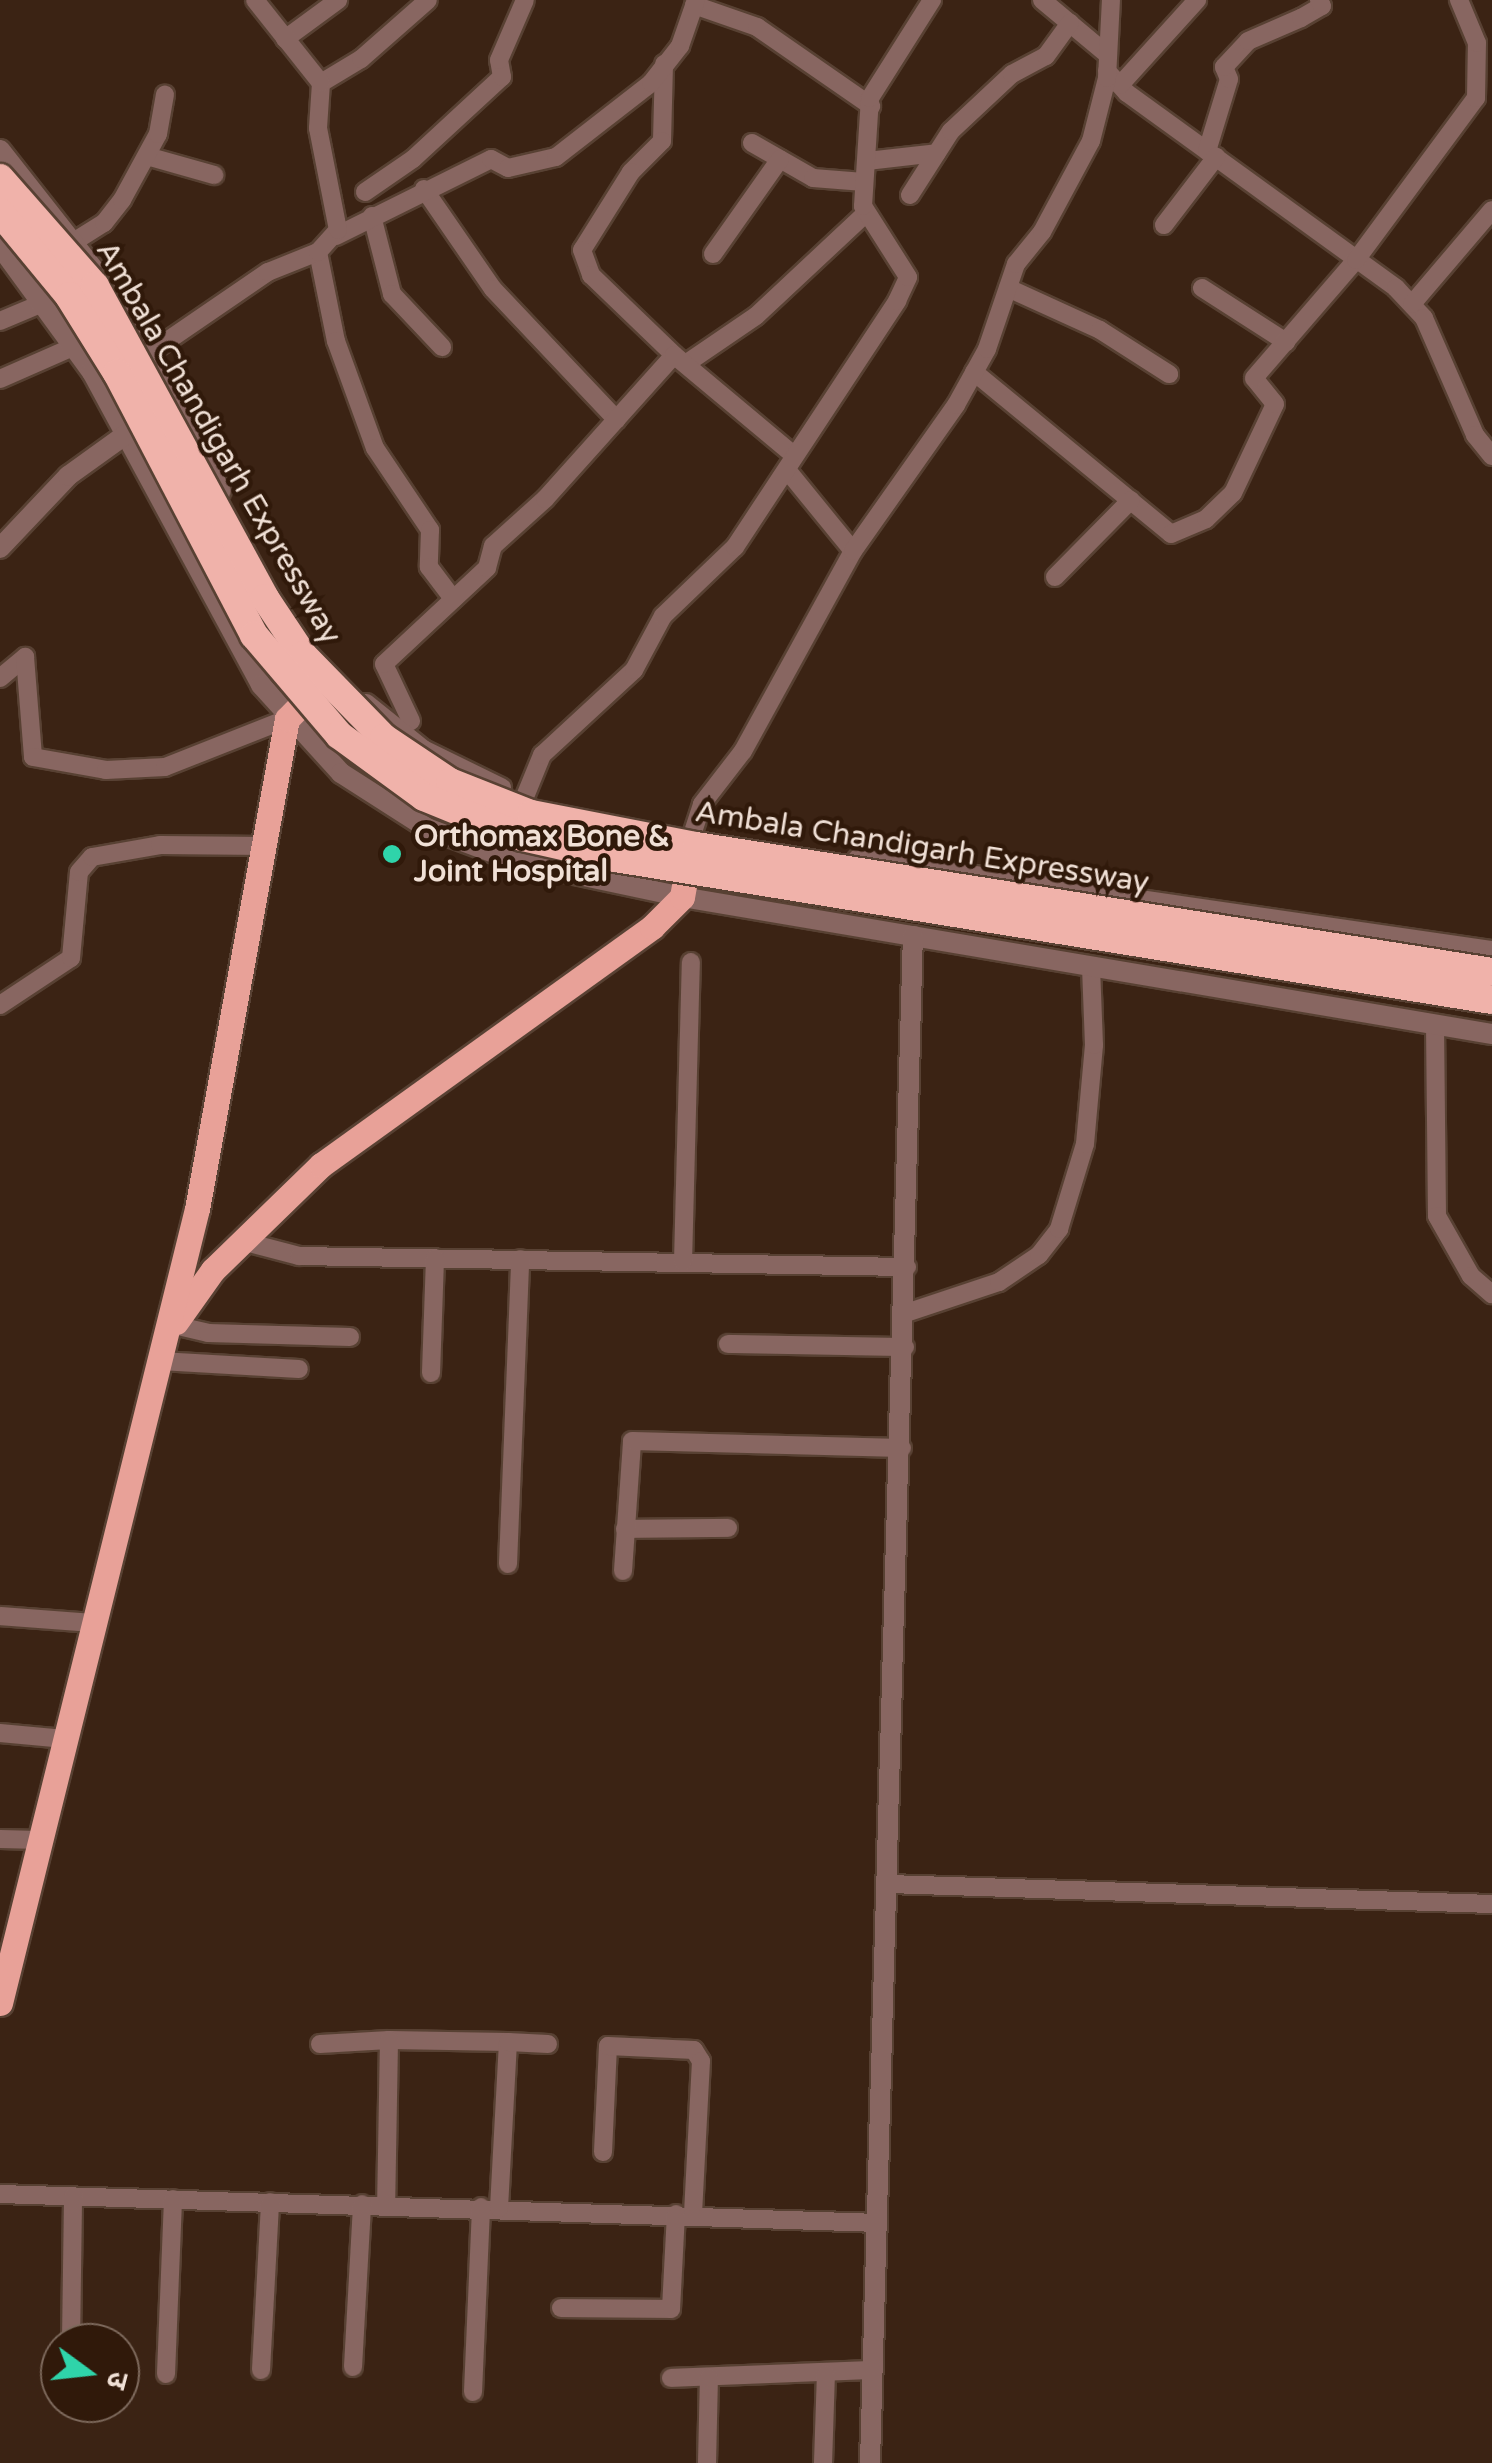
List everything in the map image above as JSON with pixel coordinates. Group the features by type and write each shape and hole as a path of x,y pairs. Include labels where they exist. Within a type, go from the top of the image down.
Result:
{"highway":[{"name":"Ambala Chandigarh Expressway","path":"0,178 95,286 293,642 360,718 450,782 531,814 696,846 1492,972"},
{"name":"Ambala Chandigarh Expressway","path":"0,212 70,296 118,373 235,603 272,660 339,735 424,797 522,837 616,858 1492,1000"}],"main road":[{"path":"0,2004 7,1948 40,1840 167,1341 287,719 332,671"},
{"path":"167,1341 242,1241 321,1166 652,927 682,897 693,832"}],"street":[{"path":"256,0 321,84 318,128 339,223 336,236"},
{"path":"285,38 338,0"},
{"path":"321,84 361,59 428,0"},
{"path":"366,192 414,159 502,77 499,60 525,0"},
{"path":"524,799 542,755 634,670 663,616 717,569 847,382 908,278 866,213 864,182 871,106 885,66 932,0"},
{"path":"1042,0 1108,63 1120,86 1412,304 1492,456"},
{"path":"693,832 702,804 743,751 853,551 974,372 1008,288 1091,141 1108,63 1111,0"},
{"path":"1120,86 1198,0"},
{"path":"1164,225 1212,154 1230,80 1224,67 1248,41 1322,6 1319,0"},
{"path":"974,372 1171,534 1206,519 1233,493 1275,404 1254,378 1356,260 1476,98 1477,44 1459,0"},
{"path":"151,352 268,272 318,252 336,236 424,189 491,159 508,168 556,157 650,83 680,46 695,2 757,28 871,106"},
{"path":"910,195 936,153 988,94 1046,56 1070,23"},
{"path":"664,64 662,140 631,172 582,250 591,276 789,462 853,551"},
{"path":"75,241 104,223 147,156 165,96"},
{"path":"752,143 814,178 864,182"},
{"path":"0,150 75,241 151,352 286,611 332,671 423,750 524,799 693,832 852,859 1492,952"},
{"path":"866,161 936,153"},
{"path":"147,156 214,175"},
{"path":"713,254 780,159"},
{"path":"424,189 493,289 616,420"},
{"path":"1412,304 1492,210"},
{"path":"412,721 384,664 487,568 493,546 681,359 756,316 866,213"},
{"path":"372,216 392,294 442,348"},
{"path":"0,246 46,302 75,346 256,677 287,719 341,773 426,828 518,862 682,897 1492,1034"},
{"path":"318,252 317,271 336,341 375,448 430,530 429,567 453,599"},
{"path":"1008,288 1100,330 1169,374"},
{"path":"1202,288 1286,342"},
{"path":"0,320 46,302"},
{"path":"0,378 75,346"},
{"path":"0,548 68,476 176,402"},
{"path":"1056,577 1131,500"},
{"path":"0,678 24,658 34,757 106,770 166,767 287,719"},
{"path":"0,1005 71,958 79,872 92,857 160,845 264,846"},
{"path":"840,924 852,859"},
{"path":"870,2463 906,1314 913,936"},
{"path":"682,1262 691,962"},
{"path":"906,1314 999,1282 1039,1255 1059,1228 1085,1144 1094,1045 1091,968"},
{"path":"1436,1024 1437,1216 1471,1276 1492,1294"},
{"path":"242,1241 298,1256 907,1266"},
{"path":"431,1373 436,1258"},
{"path":"508,1564 520,1259"},
{"path":"167,1341 208,1333 350,1336"},
{"path":"167,1341 298,1370"},
{"path":"728,1344 905,1346"},
{"path":"623,1572 632,1441 902,1448"},
{"path":"624,1528 728,1528"},
{"path":"0,1616 94,1623"},
{"path":"0,1733 66,1740"},
{"path":"0,1838 40,1840"},
{"path":"889,1884 1492,1904"},
{"path":"386,2204 388,2040"},
{"path":"320,2044 388,2040 548,2044"},
{"path":"473,2392 508,2042"},
{"path":"561,2308 671,2309 701,2061 694,2050 608,2046 602,2152"},
{"path":"0,2194 490,2207 878,2223"},
{"path":"71,2323 73,2196"},
{"path":"166,2374 173,2199"},
{"path":"261,2370 270,2202"},
{"path":"353,2366 362,2204"},
{"path":"671,2378 874,2370"},
{"path":"823,2463 826,2374"},
{"path":"708,2463 709,2377"}],"place":[{"name":"Orthomax Bone & Joint Hospital","path":"392,854"}]}
